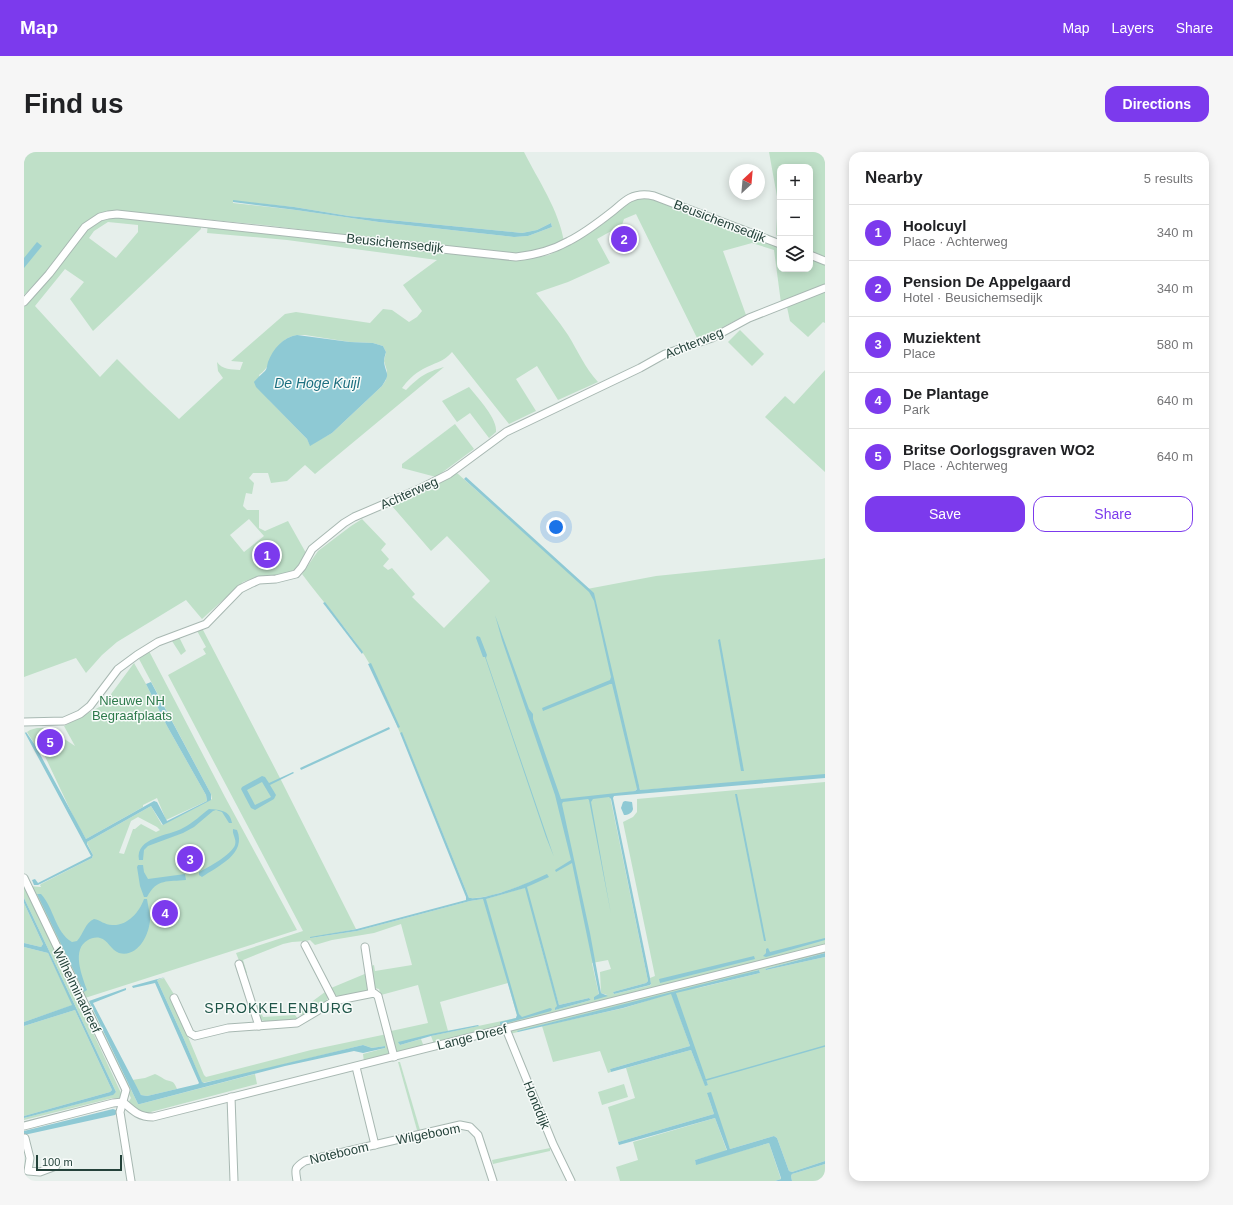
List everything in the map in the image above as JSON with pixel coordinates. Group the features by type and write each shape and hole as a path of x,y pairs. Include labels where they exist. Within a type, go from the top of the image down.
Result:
{"street":[{"name":"Beusichemsedijk","path":"24,302 49,274 85,227 100,217 117,214 516,257 551,250 593,227 629,198 639,194 646,194 777,243"},
{"path":"813,256 825,261"},
{"name":"Achterweg","path":"24,722 64,721 80,714 90,706 118,669 142,651 158,642 206,624 240,589 259,580 276,579 296,574 302,567 312,549 344,523 354,517 417,490 449,474 506,432 640,368 665,354 712,338 749,318 825,288"},
{"name":"Wilhelminadreef","path":"24,878 126,1090 120,1112 132,1181"},
{"path":"305,945 334,1001"},
{"path":"365,947 372,993"},
{"name":"Lange Dreef","path":"123,1102 138,1115 153,1117 825,948"},
{"path":"239,964 260,1026"},
{"path":"174,998 190,1033 193,1036 228,1028 297,1023 334,1001 375,993 378,996 394,1057"},
{"name":"Honddijk","path":"506,1029 553,1144 571,1181"},
{"path":"356,1067 375,1145"},
{"path":"230,1097 234,1181"},
{"path":"24,1126 113,1102 123,1102"},
{"name":"Wilgeboom","path":"375,1145 460,1125 470,1127 478,1135 493,1181"},
{"path":"25,1138 30,1158 28,1171 40,1172 56,1166"},
{"name":"Noteboom","path":"297,1181 295,1171 297,1166 305,1161 375,1145"}],"green space":[{"path":"24,152 524,152 558,218 564,242 523,256 264,225 131,212 116,212 77,232 46,272 24,295","holes":["233,201 294,207 349,216 522,233 537,230 551,223 552,227 528,236 514,237 379,222 233,203"]},
{"path":"769,152 825,152 825,257 813,253 813,164 777,164 777,196"},
{"path":"648,196 777,245 777,272 813,272 813,258 825,263 825,285 781,303 774,250 752,243 723,251 746,315 698,340 636,214 624,219 622,225 597,239 610,263 568,282 536,293 564,329 585,365 598,382 558,400 537,366 516,379 536,411 509,424 452,352 442,360 423,369 411,378 402,388 406,390 423,376 444,367 315,474 305,465 287,481 271,483 268,473 253,473 249,478 254,483 252,494 246,493 243,506 247,510 259,510 259,528 265,531 288,521 306,553 295,569 284,575 256,578 243,582 202,619 186,600 117,642 102,655 86,673 76,658 24,677 24,307 50,278 85,231 103,219 127,217 201,224 201,229 93,331 70,299 84,282 65,269 35,306 100,377 117,359 179,419 223,378 218,371 217,362 224,368 240,370 243,362 231,361 285,314 296,312 370,323 383,309 392,310 409,322 417,317 422,311 403,285 437,260 287,240 207,233 208,224 502,260 529,259 549,255 586,235 603,224 614,213 630,201","holes":["108,222 138,225 138,232 116,258 89,238 94,231","305,335 350,342 373,343 383,346 386,352 384,361 387,371 386,380 382,386 332,433 310,445 307,439 269,400 259,375 266,369 281,343 294,336","249,519 264,536 244,552 230,535","261,545 280,554 276,562 253,554"]},
{"path":"825,290 825,323 823,322 808,337 790,321 787,307"},
{"path":"740,330 764,354 752,366 728,342"},
{"path":"825,370 825,472 765,417 785,396 794,404"},
{"path":"469,387 486,408 494,421 496,432 489,438 470,413 457,422 442,401"},
{"path":"455,424 474,449 436,477 402,468 402,464"},
{"path":"457,473 587,589 656,576 825,558 825,775 642,790 640,790 639,786 635,791 610,796 648,981 646,983 613,992 614,994 651,985 650,978 655,976 623,822 633,817 637,812 637,799 825,782 825,946 434,1044 431,1036 516,1018 517,1016 508,983 440,1002 448,1031 399,1043 400,1045 421,1039 424,1047 364,1062 363,1054 385,1048 385,1046 372,1048 363,1045 202,1083 157,980 164,978 175,996 174,1003 206,1077 311,1050 387,1034 391,1047 395,1046 391,1031 428,1023 418,985 381,995 379,989 374,988 371,966 374,965 375,971 412,965 401,924 374,933 332,940 315,945 310,940 283,944 243,960 247,973 244,973 236,953 303,931 168,675 206,654 203,649 206,647 196,629 202,628 356,929 310,938 357,931 470,901 489,898 527,887 547,875 498,894 478,898 469,898 402,733 400,733 372,668 357,644 302,574 318,551 362,519 386,544 381,550 389,559 383,566 388,570 392,568 415,594 412,597 444,628 490,581 447,536 431,551 392,506 435,486","holes":["537,932 559,1005 589,998 591,1000 555,1010 558,1007","608,960 611,969 600,972 601,993 607,995 594,997 599,995 592,963"]},
{"path":"179,637 186,651 181,655 172,641 173,639"},
{"path":"149,651 225,797 297,930 85,998 29,886 41,887 41,884 92,858 93,855 87,842 151,806 162,825 212,799 211,794 139,659","holes":["138,817 160,830 156,832 141,824 133,829 124,854 119,853 131,821"]},
{"name":"Nieuwe NH Begraafplaats","path":"134,663 206,795 207,801 166,820 157,798 86,839 75,820 42,750 63,738 75,746 64,726 103,705"},
{"path":"37,728 54,728 59,737 35,745 27,732"},
{"path":"24,884 121,1093 121,1096 119,1099 113,1098 24,1120 24,1118 112,1095 116,1092 24,898"},
{"path":"24,903 43,944 41,947 24,943"},
{"path":"24,947 48,953 73,1005 24,1022"},
{"path":"825,951 825,953 765,969 825,957 825,1161 792,1172 789,1171 777,1138 774,1136 730,1149 707,1093 714,1114 618,1142 608,1107 635,1098 626,1068 691,1050 705,1085 708,1085 672,995 690,1046 610,1069 611,1072 608,1073 600,1051 553,1062 542,1026 624,1008 662,996 518,1031 510,1034 509,1031","holes":["759,970 760,973 694,989"]},
{"path":"312,963 329,998 327,999 327,1003 317,1007 302,1017 298,1012 325,992 310,964"},
{"path":"322,970 331,988 367,973 369,992 339,998 338,996 334,995 320,972"},
{"path":"84,1002 89,1002 138,1104 255,1074 257,1084 147,1113 140,1113 128,1103 131,1098"},
{"path":"258,1005 263,1017 295,1015 299,1020 264,1023 264,1021 259,1019 255,1006"},
{"path":"75,1010 112,1090 110,1092 24,1116 24,1026"},
{"path":"398,1062 400,1062 420,1130 417,1130"},
{"path":"155,1074 173,1082 177,1089 147,1096 141,1095 132,1080 145,1078"},
{"path":"624,1084 628,1097 602,1105 598,1092"},
{"path":"715,1118 727,1151 695,1160 696,1164 769,1143 781,1179 775,1181 620,1181 616,1167 638,1160 633,1142"},
{"path":"550,1148 550,1151 493,1164 492,1160"},
{"path":"825,1164 825,1181 792,1181 792,1174"}],"water":[{"path":"233,200 294,207 349,216 522,233 537,230 551,223 552,227 528,236 514,237 379,222 233,202"},
{"path":"37,242 42,246 24,268 24,258"},
{"name":"De Hoge Kuijl","path":"297,335 350,342 373,343 383,346 386,352 384,362 387,376 382,386 332,433 310,446 307,439 256,387 254,382 266,370 270,357 279,344 287,338"},
{"path":"466,477 594,593 640,790 825,774 825,778 614,796 613,798 650,978 650,985 614,994 613,992 646,983 648,981 611,799 609,797 593,799 591,802 611,914 589,800 563,802 562,804 590,933 601,993 608,996 594,1000 594,997 599,994 572,863 556,872 555,870 571,860 555,795 502,640 495,615 529,709 533,714 533,719 561,799 635,791 637,789 612,684 543,711 542,708 610,680 611,677 594,601 589,592 464,479"},
{"path":"266,543 276,546 280,554 276,562 266,566 258,561 253,554"},
{"path":"325,602 363,652 362,654 323,603"},
{"path":"477,636 480,637 487,655 486,658 554,857 485,657 483,657 476,638"},
{"path":"720,639 744,771 741,771 718,640"},
{"path":"371,663 400,727 398,728 368,664"},
{"path":"151,682 211,794 211,800 163,825 151,806 87,842 93,855 92,858 38,885 34,885 32,880 35,879 38,883 91,856 25,733 26,732 35,745 86,839 154,801 157,802 167,821 207,801 206,795 167,726 146,684"},
{"path":"389,727 390,729 301,770 300,768"},
{"path":"402,732 469,898 497,894 547,874 549,877 527,887 559,1005 589,998 591,1000 555,1010 557,1006 525,888 486,899 519,1014 522,1017 550,1008 552,1009 551,1011 500,1025 500,1022 516,1018 517,1015 483,899 470,901 357,931 310,938 357,929 466,900 400,733"},
{"path":"293,772 294,773 270,785 276,795 274,799 255,810 251,808 241,789 242,787 262,776 265,777 269,783","holes":["262,782 271,797 255,805 247,790"]},
{"path":"735,794 737,794 766,941 764,941"},
{"path":"623,802 632,802 633,809 630,814 627,815 624,815 621,808"},
{"path":"209,809 221,810 227,813 232,823 229,823 222,812 216,810 213,811 194,827 183,833 148,846 144,850 143,860 139,860 139,852 142,846 147,842 183,828"},
{"path":"233,829 237,830 239,838 235,853 223,864 202,877 199,875 199,872 219,860 233,849 235,839"},
{"path":"138,865 143,865 144,872 148,879 185,874 186,880 168,881 159,884 147,897 144,897 140,886"},
{"path":"37,894 41,894 49,906 58,926 66,938 72,942 77,941 87,926 94,919 112,925 117,925 127,921 136,914 144,899 147,899 150,915 147,933 141,944 136,949 125,954 116,952 103,939 100,938 88,940 83,944 80,950 79,963 87,990 84,992"},
{"path":"24,898 116,1092 113,1095 24,1118 24,1116 110,1092 112,1090 75,1010 24,1026 24,1022 72,1005 48,953 24,947 24,943 41,947 43,944 24,903"},
{"path":"825,938 825,940 766,957 763,956 768,948 770,952"},
{"path":"825,953 825,957 765,969"},
{"path":"754,956 755,959 660,983 659,979"},
{"path":"759,970 760,973 676,993 708,1085 705,1086 691,1050 611,1072 610,1069 690,1046 671,994 623,1008 517,1031"},
{"path":"165,977 157,980 202,1082 204,1083 363,1045 372,1048 385,1046 385,1048 363,1053 354,1051 285,1066 138,1104 89,1001 126,988 126,990 93,1003 141,1095 147,1096 198,1084 199,1083 155,983 133,988 132,986"},
{"path":"479,1026 431,1036 400,1045 398,1042 431,1034"},
{"path":"711,1092 730,1149 774,1136 777,1138 789,1171 792,1172 825,1161 825,1164 792,1174 792,1181 775,1181 781,1178 769,1143 696,1165 695,1160 727,1150 715,1118 619,1145 618,1142 714,1114 707,1093"},
{"path":"113,1109 116,1110 117,1113 115,1115 24,1135 24,1131"}],"waterway":[{"path":"706,1080 825,1046"}],"place":[{"name":"Pension De Appelgaard","path":"624,239"},
{"name":"Hoolcuyl","path":"267,555"},
{"name":"Britse Oorlogsgraven WO2","path":"50,742"},
{"name":"Muziektent","path":"190,859"},
{"name":"De Plantage","path":"165,913"}],"district":[{"name":"SPROKKELENBURG","path":"279,1008"}]}
